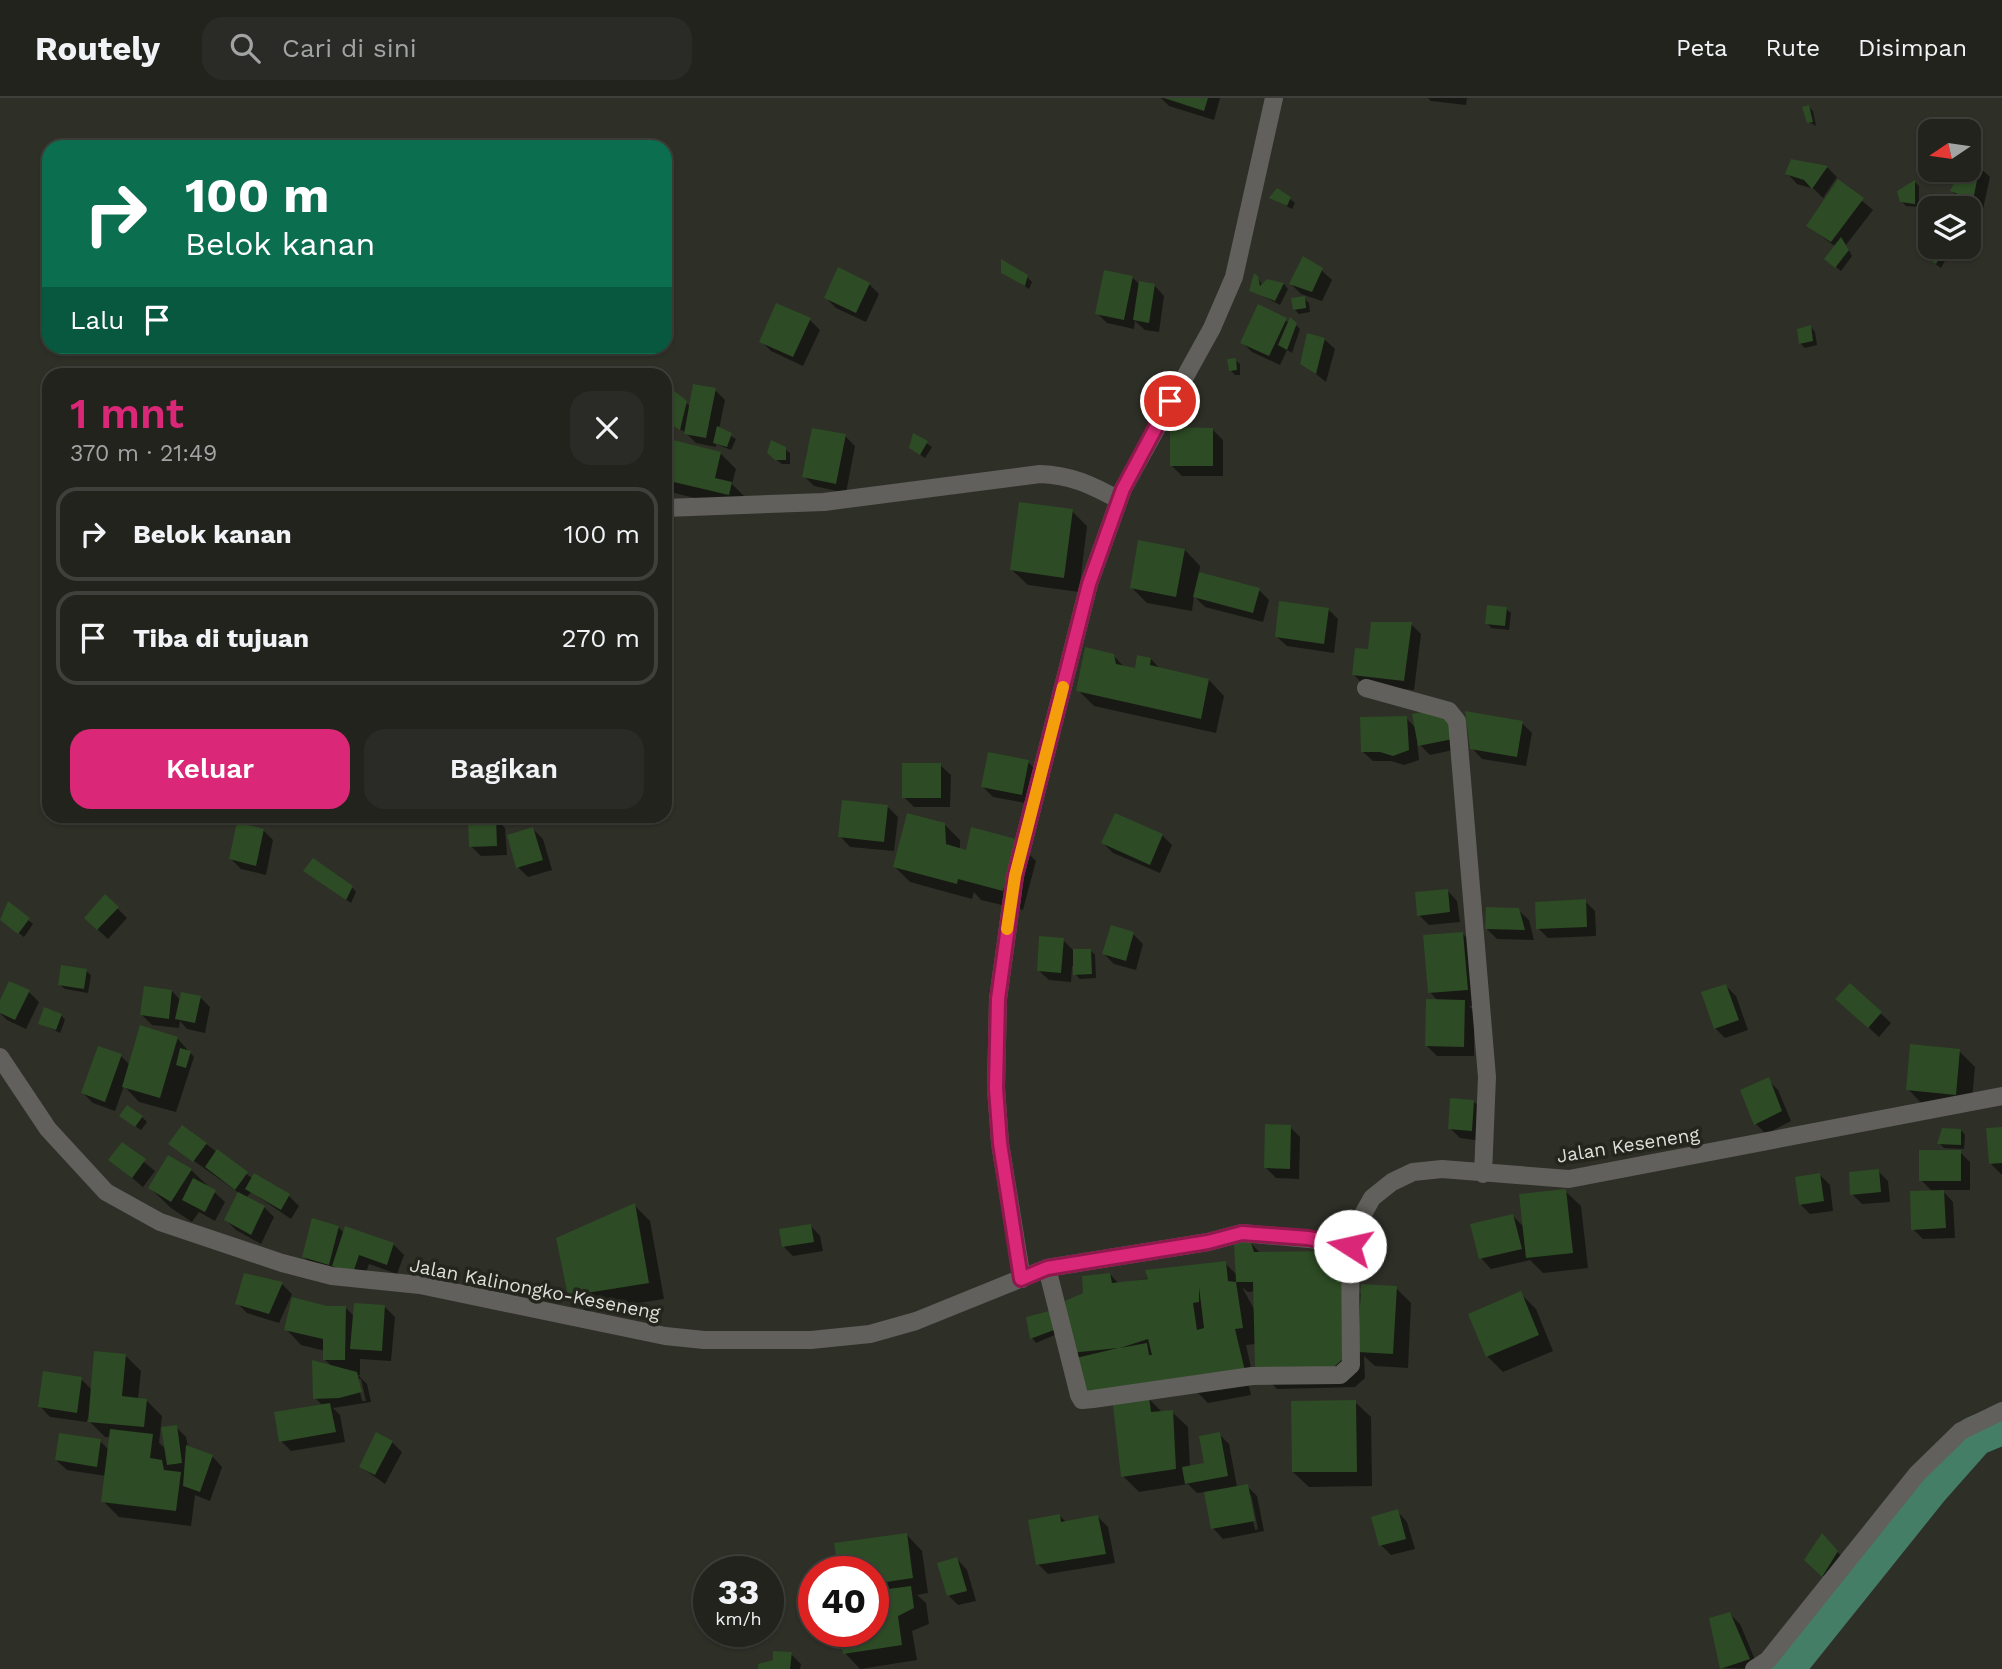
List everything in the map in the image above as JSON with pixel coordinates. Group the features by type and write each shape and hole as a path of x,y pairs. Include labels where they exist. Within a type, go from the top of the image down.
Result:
{"street":[{"path":"1021,1279 1000,1143 996,1088 998,999 1015,876 1089,584 1119,500 1146,443 1212,328 1234,277 1274,98"},
{"path":"672,508 824,502 1040,474 1062,475 1088,483 1119,500"},
{"path":"1366,688 1449,711 1457,721 1487,1077 1483,1174"},
{"name":"Jalan Kalinongko-Keseneng","path":"0,1057 48,1129 106,1192 128,1207 160,1222 229,1246 332,1276 420,1285 665,1336 704,1340 811,1340 870,1334 908,1324 1047,1268"},
{"name":"Jalan Keseneng","path":"1350,1246 1367,1206 1392,1182 1423,1170 1543,1180 1596,1175 2002,1096"},
{"path":"1242,1233 1308,1238 1350,1246 1351,1365 1340,1375 1252,1376 1082,1400 1047,1268 1208,1242 1242,1233"},
{"path":"1754,1669 1768,1660 1917,1474 1961,1430 2002,1411"}],"building":[{"path":"1164,98 1208,98 1204,111"},
{"path":"1809,105 1813,122 1807,123 1802,107"},
{"path":"1791,159 1828,166 1812,189 1804,180 1785,174"},
{"path":"1838,179 1864,198 1831,242 1806,226"},
{"path":"1915,180 1915,204 1900,202 1897,191"},
{"path":"1955,182 1977,182 1974,196 1963,196 1950,191"},
{"path":"1277,188 1291,197 1287,206 1269,198"},
{"path":"1841,237 1849,250 1835,268 1824,259"},
{"path":"1303,256 1323,268 1312,292 1289,284"},
{"path":"1001,259 1028,275 1025,286 1001,273"},
{"path":"838,267 870,283 856,313 824,298"},
{"path":"1104,270 1133,276 1124,320 1095,314"},
{"path":"1254,273 1258,276 1260,286 1267,279 1284,283 1275,301 1249,291"},
{"path":"1139,281 1155,284 1149,323 1133,320"},
{"path":"1305,296 1306,308 1293,310 1291,298"},
{"path":"776,303 811,318 793,357 759,342"},
{"path":"1258,304 1287,318 1269,356 1240,343"},
{"path":"1290,317 1297,323 1287,350 1278,345"},
{"path":"1811,325 1813,341 1799,344 1797,329"},
{"path":"1307,333 1325,338 1316,374 1300,364"},
{"path":"1236,358 1237,370 1229,371 1227,359"},
{"path":"693,384 716,388 706,438 684,434"},
{"path":"674,391 687,401 680,430 672,425"},
{"path":"717,426 732,433 727,447 713,443"},
{"path":"1170,427 1213,428 1213,466 1170,466"},
{"path":"812,428 846,434 836,484 802,477"},
{"path":"913,433 928,441 920,455 909,448"},
{"path":"672,440 721,452 715,478 732,482 729,495 672,482"},
{"path":"771,440 786,447 786,460 775,460 767,453"},
{"path":"1019,502 1073,509 1064,578 1010,570"},
{"path":"1138,540 1185,549 1176,597 1130,588"},
{"path":"1199,572 1260,588 1253,613 1193,597"},
{"path":"1279,601 1329,608 1324,644 1275,637"},
{"path":"1487,605 1507,607 1505,626 1485,624"},
{"path":"1371,622 1412,622 1404,681 1352,675 1355,648 1368,649"},
{"path":"1085,647 1114,654 1116,664 1135,668 1137,655 1151,658 1150,665 1209,679 1201,719 1076,691"},
{"path":"1432,710 1449,720 1453,739 1418,746 1412,714"},
{"path":"1465,711 1523,721 1517,757 1470,749"},
{"path":"1407,716 1409,750 1393,756 1380,752 1361,752 1360,717"},
{"path":"988,752 1029,760 1022,795 981,787"},
{"path":"902,763 941,763 941,798 902,798"},
{"path":"842,800 888,805 884,842 838,837"},
{"path":"907,813 945,823 946,844 966,850 971,827 1016,839 1003,891 958,879 957,884 893,867"},
{"path":"1115,813 1163,834 1150,865 1101,843"},
{"path":"237,823 264,829 256,866 229,859"},
{"path":"468,823 496,823 497,846 469,847"},
{"path":"533,827 543,860 516,868 507,835"},
{"path":"313,858 353,886 346,900 303,871"},
{"path":"1448,889 1450,912 1417,916 1415,892"},
{"path":"105,894 119,907 97,930 84,918"},
{"path":"1586,899 1587,927 1536,929 1535,902"},
{"path":"8,901 30,918 18,934 0,920"},
{"path":"1486,907 1519,908 1525,930 1485,929"},
{"path":"1111,925 1134,932 1126,961 1102,954"},
{"path":"1463,932 1468,990 1428,993 1423,935"},
{"path":"1039,936 1064,938 1061,973 1037,971"},
{"path":"1073,949 1091,949 1092,974 1073,975"},
{"path":"61,965 87,969 84,989 58,985"},
{"path":"9,981 30,990 15,1020 0,1013 0,1000"},
{"path":"1850,983 1882,1012 1868,1028 1835,999"},
{"path":"1726,984 1739,1020 1714,1029 1701,992"},
{"path":"144,986 172,990 169,1019 140,1015"},
{"path":"181,992 201,996 195,1023 175,1019"},
{"path":"1426,999 1465,1000 1464,1047 1425,1046"},
{"path":"44,1007 62,1014 56,1030 38,1024"},
{"path":"140,1025 178,1037 160,1098 122,1087"},
{"path":"1910,1044 1960,1049 1956,1095 1906,1090"},
{"path":"98,1046 122,1054 105,1102 81,1093"},
{"path":"180,1048 191,1051 186,1068 176,1065"},
{"path":"1769,1077 1782,1111 1754,1125 1740,1090"},
{"path":"1450,1098 1474,1100 1472,1131 1448,1129"},
{"path":"127,1105 143,1116 135,1127 119,1116"},
{"path":"1265,1124 1291,1125 1290,1169 1264,1168"},
{"path":"182,1125 207,1143 193,1162 168,1144"},
{"path":"2002,1127 2002,1163 1989,1164 1986,1128"},
{"path":"1942,1128 1961,1129 1961,1145 1937,1144"},
{"path":"122,1142 146,1159 132,1178 108,1160"},
{"path":"217,1149 248,1172 235,1190 205,1167"},
{"path":"1919,1150 1961,1150 1961,1181 1919,1181"},
{"path":"168,1155 192,1169 171,1202 148,1188"},
{"path":"1879,1169 1881,1192 1850,1195 1849,1172"},
{"path":"254,1173 290,1194 281,1210 245,1189"},
{"path":"1820,1173 1824,1201 1799,1205 1795,1177"},
{"path":"193,1178 216,1190 205,1212 182,1200"},
{"path":"1566,1189 1573,1253 1526,1258 1519,1194"},
{"path":"1944,1190 1946,1228 1911,1230 1910,1191"},
{"path":"238,1192 265,1206 251,1235 224,1220"},
{"path":"635,1203 649,1283 568,1296 556,1238"},
{"path":"1513,1214 1522,1249 1479,1259 1470,1224"},
{"path":"312,1218 339,1226 329,1265 302,1257"},
{"path":"811,1224 814,1242 782,1247 779,1229"},
{"path":"345,1226 394,1243 387,1265 359,1255 353,1273 332,1266"},
{"path":"1250,1239 1254,1252 1336,1251 1336,1274 1343,1274 1345,1357 1334,1367 1255,1369 1253,1282 1236,1282 1234,1244"},
{"path":"1226,1261 1228,1281 1236,1282 1243,1328 1235,1329 1245,1371 1084,1396 1076,1358 1118,1348 1071,1353 1065,1301 1083,1293 1082,1276 1110,1273 1112,1283 1148,1279 1145,1270","holes":["1199,1287 1204,1328 1197,1330 1193,1303 1199,1302","1148,1339 1152,1355 1149,1355 1147,1343 1120,1348"]},
{"path":"244,1273 283,1282 269,1314 235,1304"},
{"path":"1361,1284 1397,1286 1393,1354 1358,1352"},
{"path":"1521,1291 1539,1335 1486,1357 1468,1314"},
{"path":"292,1297 327,1306 346,1306 345,1360 323,1360 323,1339 284,1330"},
{"path":"354,1303 385,1305 382,1351 350,1349"},
{"path":"1049,1311 1054,1330 1030,1339 1026,1317"},
{"path":"94,1351 126,1354 122,1396 147,1399 144,1427 88,1422"},
{"path":"312,1360 357,1372 362,1392 339,1398 313,1399"},
{"path":"43,1371 82,1377 77,1413 38,1407"},
{"path":"1149,1396 1151,1412 1173,1410 1176,1469 1121,1477 1113,1405"},
{"path":"1356,1400 1357,1472 1292,1472 1291,1401"},
{"path":"330,1403 336,1432 279,1442 274,1412"},
{"path":"177,1425 182,1463 167,1465 161,1427"},
{"path":"110,1429 153,1434 150,1458 162,1460 164,1470 181,1472 176,1511 101,1502"},
{"path":"376,1432 393,1441 375,1475 359,1467"},
{"path":"1220,1432 1228,1476 1185,1484 1182,1467 1204,1463 1199,1436"},
{"path":"59,1433 101,1439 97,1467 55,1460"},
{"path":"186,1445 213,1455 200,1492 183,1486"},
{"path":"1248,1484 1255,1521 1211,1529 1204,1492"},
{"path":"1398,1509 1406,1539 1379,1546 1371,1517"},
{"path":"1060,1514 1061,1522 1098,1515 1106,1554 1036,1565 1028,1520"},
{"path":"907,1533 913,1578 889,1582 889,1556 836,1556 834,1543"},
{"path":"1822,1533 1838,1551 1822,1577 1804,1560"},
{"path":"957,1557 967,1591 947,1596 937,1563"},
{"path":"911,1586 914,1608 898,1616 902,1645 889,1647 889,1589"},
{"path":"1730,1612 1750,1659 1720,1669 1709,1618"},
{"path":"842,1647 889,1647 843,1654"},
{"path":"773,1651 792,1652 790,1669 758,1669 758,1664 773,1660"}],"waterway":[{"path":"1784,1669 1929,1488 1975,1436 2002,1425"}],"slow traffic":[{"path":"1007,929 1015,876 1063,687"}],"route":[{"path":"1170,401 1123,489 1089,584 1015,876 998,999 996,1088 1000,1143 1021,1279 1047,1268 1208,1242 1242,1233 1308,1238 1350,1246"}]}
